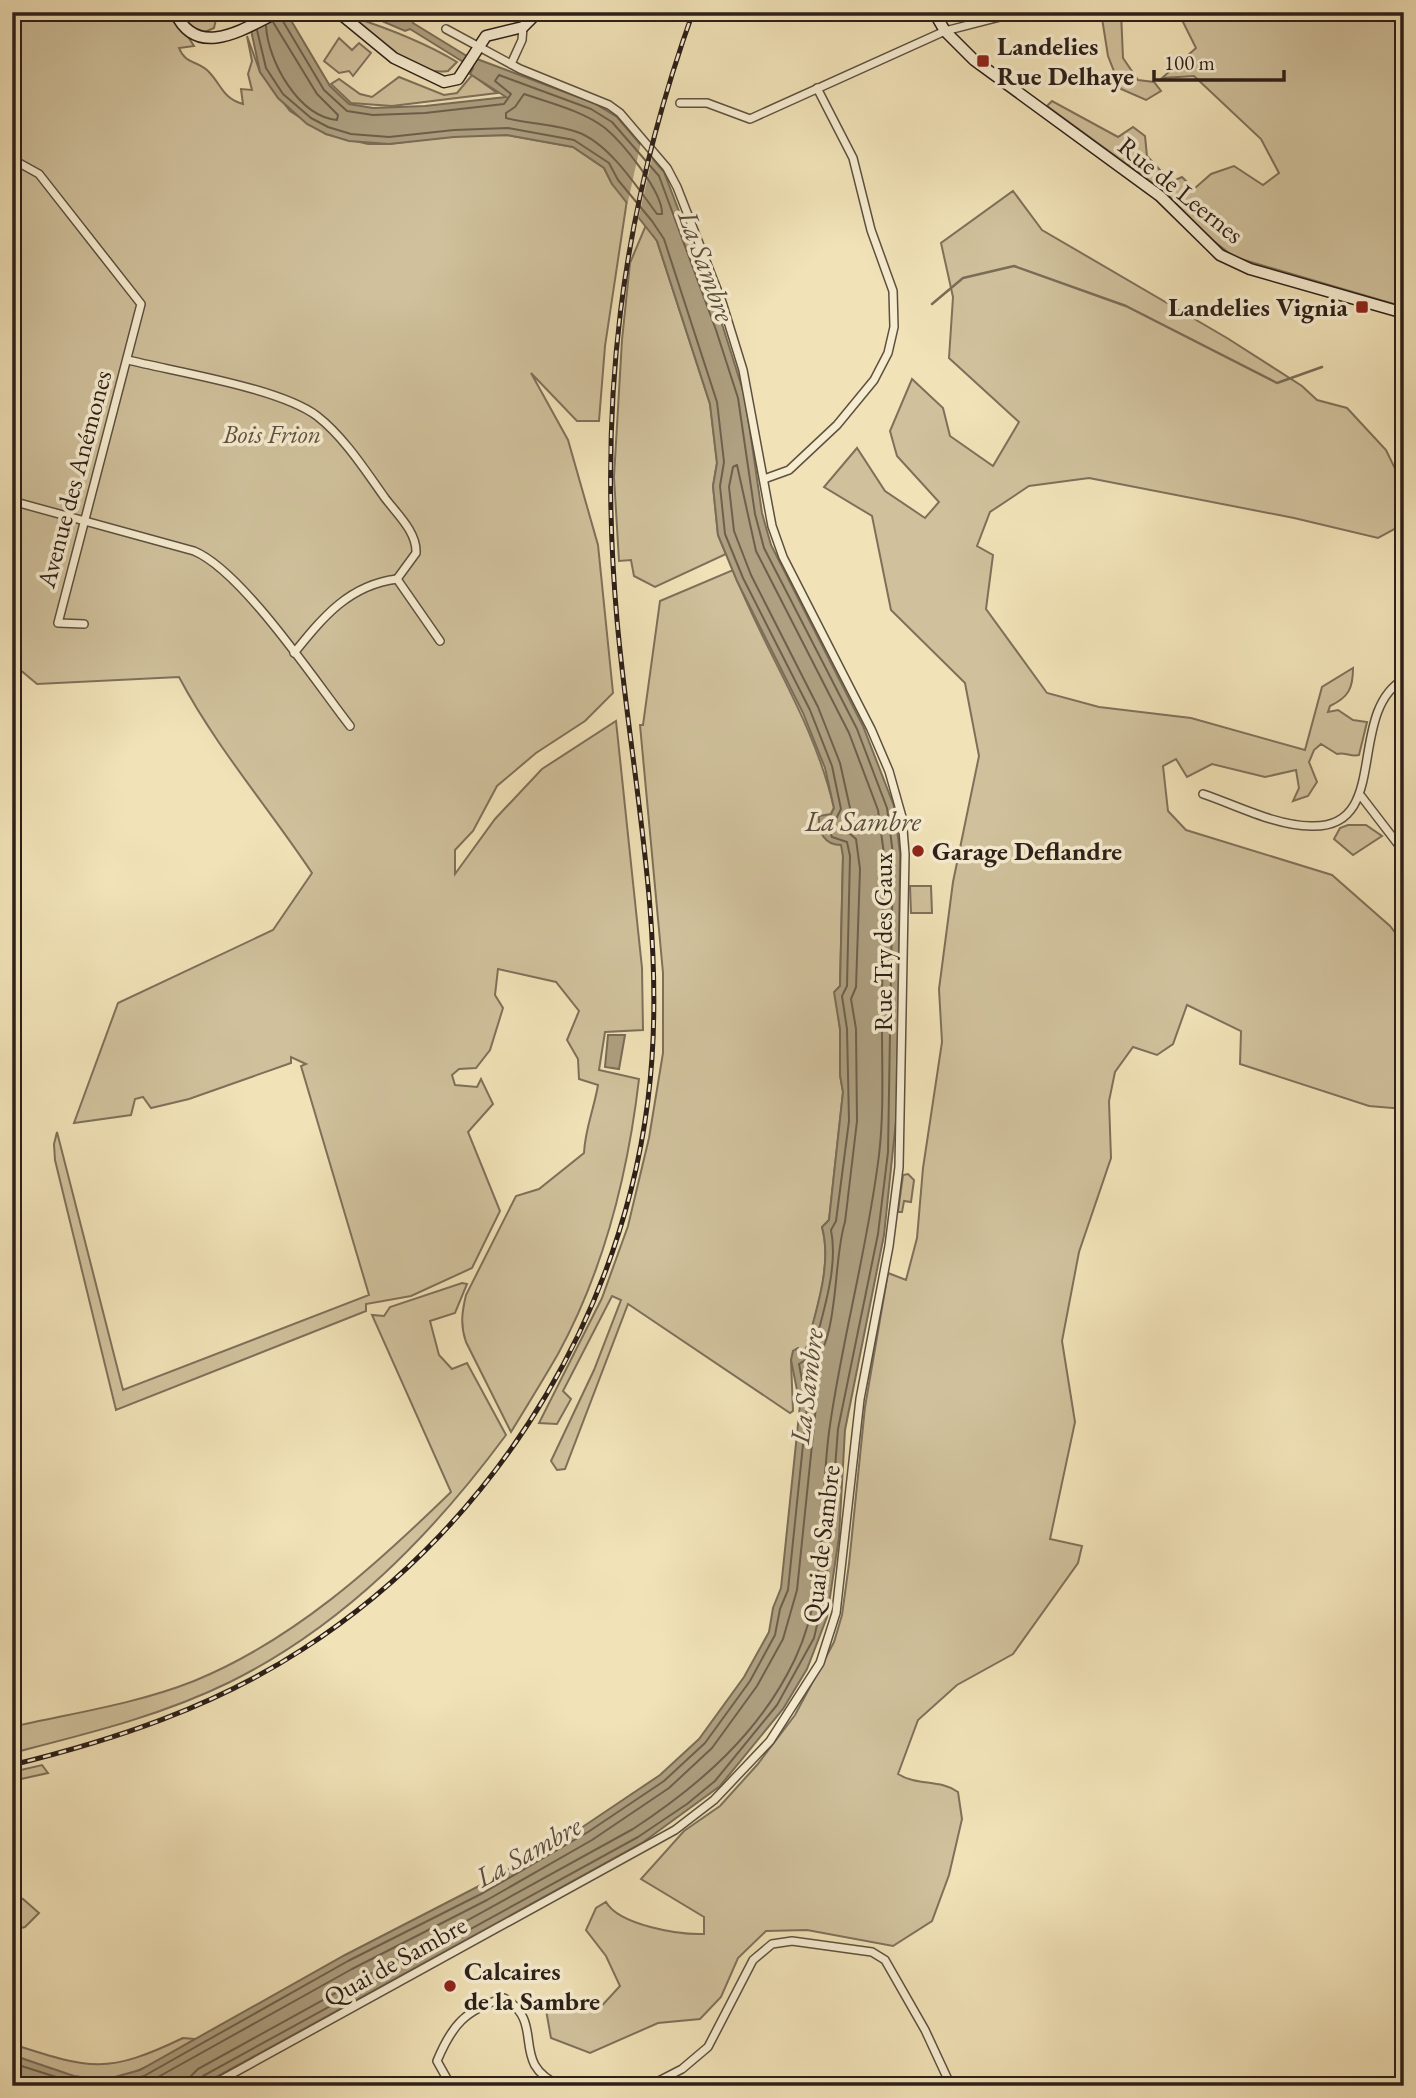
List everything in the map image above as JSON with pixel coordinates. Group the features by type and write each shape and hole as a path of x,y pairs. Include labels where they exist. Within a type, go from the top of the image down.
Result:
{"street":[{"path":"175,12 183,28 201,37 216,38 278,12"},
{"path":"338,12 394,58 432,79 452,82 470,62 485,36 523,27 538,12"},
{"name":"Rue de Leernes","path":"934,12 945,31 974,60 1160,196 1220,255 1250,270 1404,313"},
{"path":"680,103 707,103 750,119 945,31 1019,12"},
{"path":"511,64 522,40 523,27"},
{"name":"Rue Try des Gaux","path":"446,29 511,64 609,105 620,113 673,177 722,302 743,370 772,526 783,557 871,729 889,771 902,817 905,854 902,1105 892,1225"},
{"path":"764,478 789,470 837,425 874,380 888,353 894,327 893,291 871,230 853,158 817,88"},
{"name":"Avenue des Anémones","path":"12,159 39,174 137,297 141,310 58,623 84,624"},
{"path":"128,360 297,404 320,419 349,450 412,534 415,552 397,579 366,586 342,600 320,621 294,653"},
{"path":"12,501 207,556 232,578 350,726"},
{"path":"397,579 440,641"},
{"path":"1203,794 1311,827 1331,824 1349,813 1361,796 1372,727 1387,692 1404,679"},
{"path":"1361,796 1404,852"},
{"name":"Quai de Sambre","path":"211,2086 674,1830 714,1800 770,1741 820,1664 836,1613 860,1399 892,1225"},
{"path":"649,2086 682,2069 708,2047 753,1960 772,1944 792,1941 872,1952 885,1960 919,2019 951,2086"},
{"path":"451,2086 437,2061 450,2031 479,2006 504,1998 518,2006 527,2020 529,2054 537,2071 547,2080 561,2086"}],"green space":[{"name":"Bois Frion","path":"12,12 222,12 217,15 214,28 205,32 185,32 194,46 179,48 188,60 208,71 226,95 236,101 243,104 241,89 252,90 248,74 252,61 247,36 260,72 290,111 326,134 368,144 454,136 507,135 573,147 604,168 612,184 627,200 605,346 599,421 577,421 531,373 568,440 598,545 613,693 585,721 536,753 497,786 473,831 455,850 455,874 495,819 542,769 616,721 642,968 643,1030 605,1032 599,1070 639,1079 634,1114 612,1220 589,1289 558,1354 511,1432 466,1342 462,1318 466,1295 516,1196 539,1189 584,1153 598,1085 579,1079 578,1059 567,1040 579,1011 556,982 498,969 495,995 503,1008 490,1050 476,1068 459,1069 452,1075 455,1085 477,1087 481,1079 493,1104 468,1132 500,1211 472,1268 411,1296 366,1304 366,1311 116,1410 55,1160 54,1144 57,1132 123,1390 369,1295 301,1066 306,1064 291,1057 291,1063 189,1099 151,1108 143,1097 135,1099 131,1115 74,1123 118,1003 273,930 312,873 226,752 179,677 37,684 12,663"},
{"path":"1101,12 1121,12 1123,58 1138,80 1154,82 1161,91 1146,100 1121,89 1108,56"},
{"path":"1178,12 1404,12 1404,307 1234,257 1202,232 1166,193 1047,106 1052,101 1118,137 1133,127 1145,136 1147,156 1171,182 1182,177 1194,189 1211,174 1234,166 1263,185 1279,173 1261,139 1194,76 1162,78 1196,48"},
{"path":"350,16 405,36 457,62 448,71 421,68 395,54"},
{"path":"339,38 352,50 359,43 371,53 353,76 349,71 339,73 324,61"},
{"path":"472,75 497,93 392,106 351,103 331,84 339,79 360,94 372,97 399,77 444,95 457,93"},
{"path":"1013,191 1042,230 1227,338 1302,386 1317,400 1347,408 1386,450 1404,487 1404,524 1378,538 1294,518 1089,478 1029,486 990,512 977,546 993,555 986,609 1047,693 1099,707 1191,718 1305,750 1322,687 1353,668 1349,691 1330,706 1328,712 1338,710 1353,720 1367,722 1359,755 1337,754 1321,744 1314,750 1309,762 1317,782 1308,796 1293,801 1299,788 1296,770 1265,777 1212,764 1187,777 1176,759 1163,766 1168,811 1186,830 1332,875 1390,926 1404,944 1404,1109 1369,1106 1240,1064 1241,1031 1187,1005 1173,1044 1157,1055 1133,1047 1115,1072 1109,1101 1111,1158 1079,1252 1062,1341 1075,1422 1050,1539 1082,1546 1078,1563 1013,1654 957,1685 918,1720 898,1774 913,1780 944,1785 958,1792 962,1819 949,1875 932,1921 893,1946 807,1930 766,1931 738,1958 721,1997 700,2019 658,2023 590,2053 551,2038 546,2010 597,2011 620,1986 606,1956 586,1930 596,1908 606,1902 623,1917 650,1927 704,1934 704,1917 641,1879 684,1831 720,1806 757,1765 795,1715 834,1642 842,1615 865,1407 888,1273 906,1280 917,1238 923,1168 942,1042 939,989 953,882 979,756 965,683 891,610 872,516 824,487 857,448 885,491 925,518 939,502 897,456 890,431 912,379 943,408 950,436 993,466 1019,422 949,358 953,297 941,243"},
{"path":"646,225 657,241 710,404 717,463 713,486 718,535 726,554 655,587 634,576 631,560 619,561 614,477 622,340 630,263"},
{"path":"733,570 814,745 834,808 831,814 837,844 842,845 840,986 835,992 843,1092 829,1220 822,1227 825,1258 821,1291 805,1354 791,1360 793,1411 790,1413 628,1304 565,1469 557,1470 551,1461 594,1370 621,1300 612,1296 563,1391 571,1399 557,1424 539,1423 602,1298 628,1226 649,1138 663,1053 663,973 640,725 643,725 660,601"},
{"path":"1366,825 1382,836 1353,855 1334,839 1340,828"},
{"path":"910,886 931,886 932,913 911,913"},
{"path":"908,1174 914,1180 911,1202 904,1201 902,1212 898,1212 903,1175"},
{"path":"462,1283 467,1284 455,1313 430,1321 439,1355 452,1369 467,1363 506,1435 448,1508 416,1542 383,1575 310,1634 230,1682 150,1714 12,1753 12,1727 127,1702 172,1689 231,1664 266,1645 363,1574 451,1492 372,1315 384,1316 390,1307"},
{"path":"42,1765 48,1773 12,1781 12,1772"},
{"path":"12,1896 23,1899 39,1913 25,1927 12,1930"},
{"path":"183,2038 195,2039 142,2069 107,2080 71,2076 12,2055 12,2044 80,2063 116,2063 157,2050"}],"water":[{"name":"La Sambre","path":"238,12 286,12 330,86 349,104 373,108 425,106 506,97 470,74 473,68 410,29 405,31 361,12 410,12 414,16 413,23 475,61 477,59 594,103 617,117 664,172 723,327 745,397 762,513 771,545 863,726 894,806 900,853 897,1111 884,1235 845,1430 839,1537 827,1617 807,1669 783,1709 720,1786 642,1843 200,2086 12,2086 12,2055 74,2076 104,2080 140,2070 584,1826 660,1775 699,1739 744,1677 769,1632 773,1608 781,1588 800,1405 791,1360 793,1351 798,1348 805,1354 824,1274 825,1242 822,1227 829,1220 843,1092 840,1075 840,1029 834,992 840,986 843,856 841,845 827,840 820,828 819,816 831,814 834,808 825,768 803,713 737,581 718,535 713,486 717,463 710,404 657,241 612,184 604,168 573,147 507,135 389,144 349,141 326,134 307,124 278,98 260,72 251,30"},
{"path":"608,1035 625,1035 619,1069 605,1067"}],"pier":[{"path":"641,142 653,154 638,220 627,206"}],"waterway":[{"path":"932,304 963,278 1014,266 1126,306 1277,383 1322,367"}],"railway":[{"path":"12,1765 125,1733 199,1705 269,1670 303,1649 375,1596 440,1536 497,1468 546,1394 587,1316 619,1233 641,1146 652,1058 654,1003 649,893 617,620 612,540 613,386 620,312 632,237 668,88 693,12"}],"place":[{"name":"Landelies Rue Delhaye","path":"983,61"},
{"name":"Landelies Vignia","path":"1362,307"},
{"name":"Garage Deflandre","path":"918,851"},
{"name":"Calcaires de la Sambre","path":"450,1986"}]}
